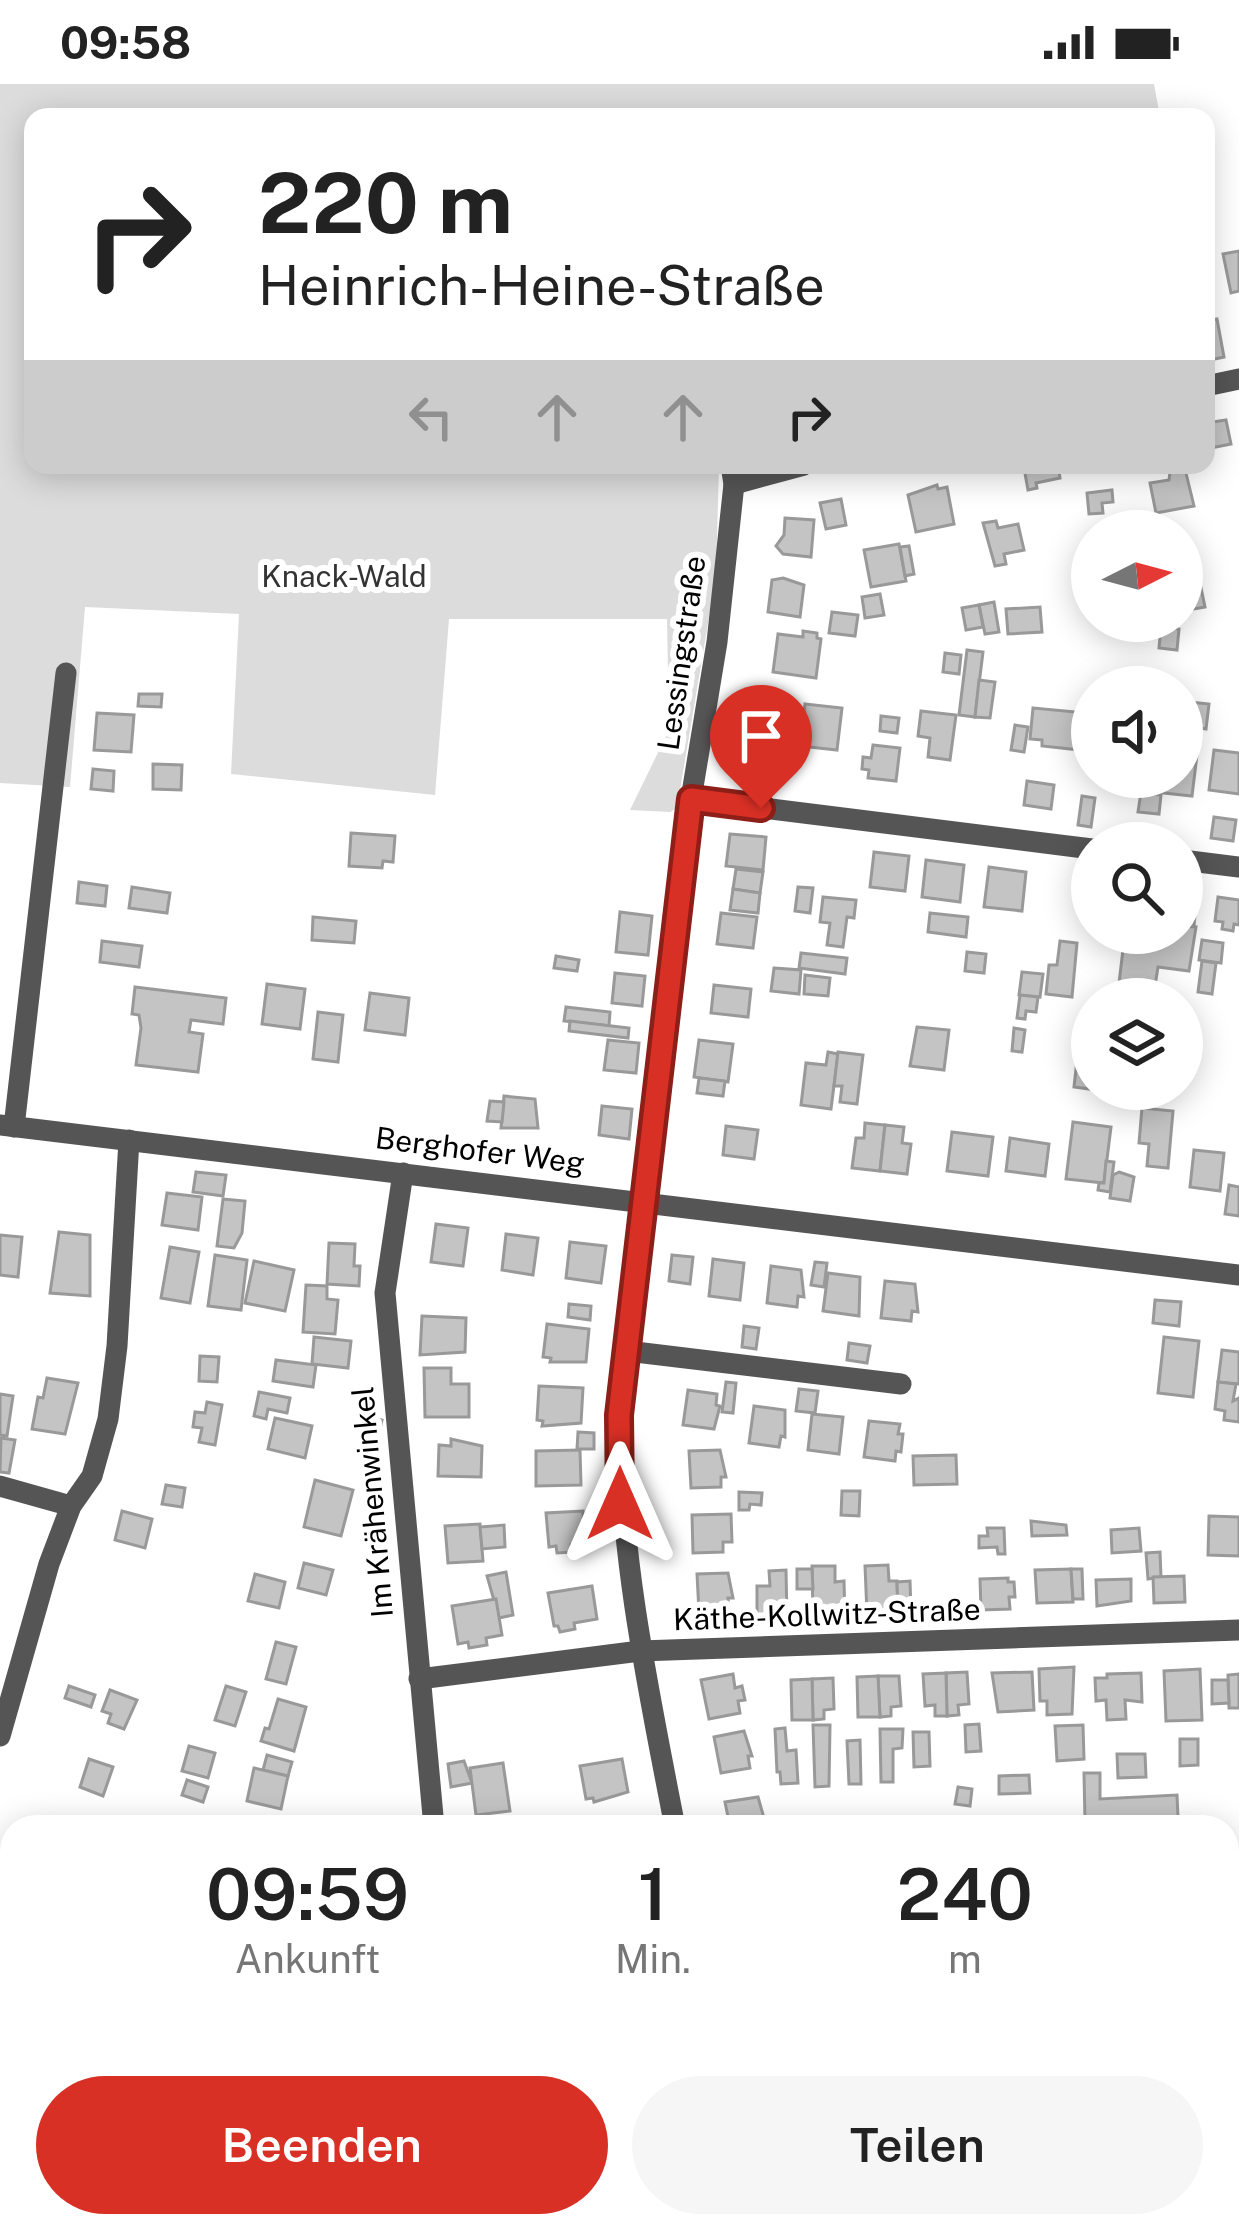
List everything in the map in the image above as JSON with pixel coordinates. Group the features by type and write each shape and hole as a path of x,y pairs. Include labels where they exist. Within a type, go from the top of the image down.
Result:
{"street":[{"name":"Lessingstraße","path":"673,1815 640,1651 620,1504 619,1415 691,799 717,642 733,475"},
{"path":"7,1126 66,673"},
{"path":"691,799 1071,846"},
{"path":"1203,863 1239,867"},
{"name":"Berghofer Weg","path":"7,1126 1239,1275"},
{"path":"0,1736 49,1564 71,1506 92,1476 109,1419 130,1140"},
{"name":"Im Krähenwinkel","path":"403,1173 385,1293 433,1815"},
{"path":"627,1351 901,1384"},
{"path":"0,1486 71,1506"},
{"name":"Käthe-Kollwitz-Straße","path":"419,1679 640,1651 1239,1630"}],"green space":[{"name":"Knack-Wald","path":"0,84 1154,84 1158,108 24,108 24,474 719,474 716,576 677,808 670,812 630,810 669,730 667,619 449,619 435,795 231,774 239,614 85,607 70,787 0,783"}],"building":[{"path":"1239,251 1239,291 1231,293 1223,254"},
{"path":"1215,319 1224,357 1215,359"},
{"path":"1226,420 1231,444 1215,447 1215,422"},
{"path":"1025,474 1059,474 1060,478 1036,483 1037,488 1028,490"},
{"path":"1170,474 1186,474 1194,506 1155,510 1150,483 1169,480"},
{"path":"937,485 938,489 947,487 954,524 916,532 908,495"},
{"path":"1112,490 1113,502 1102,503 1103,510 1089,510 1087,493"},
{"path":"841,499 846,525 826,529 820,503"},
{"path":"785,518 814,520 811,557 783,554 776,546 784,535"},
{"path":"996,521 998,528 1018,524 1024,550 1004,554 1006,564 995,566 983,523"},
{"path":"899,544 906,581 871,587 864,550"},
{"path":"909,546 914,574 905,576 900,547"},
{"path":"783,578 804,585 800,617 768,612 772,580"},
{"path":"880,594 884,615 865,618 862,597"},
{"path":"994,602 999,632 985,634 979,605"},
{"path":"979,605 983,627 966,630 962,608"},
{"path":"1040,607 1042,632 1008,634 1006,609"},
{"path":"832,612 858,615 855,636 829,633"},
{"path":"803,631 817,633 821,639 816,678 773,672 778,634 803,637"},
{"path":"1160,642 1178,642 1177,650 1159,648"},
{"path":"967,650 983,652 975,717 959,715"},
{"path":"945,653 961,655 959,674 943,672"},
{"path":"979,680 995,682 990,718 975,717"},
{"path":"139,694 162,694 161,707 138,706"},
{"path":"753,697 791,702 785,747 747,742"},
{"path":"1203,703 1209,704 1203,729"},
{"path":"805,704 842,708 837,750 800,746"},
{"path":"1033,708 1071,712 1071,749 1042,746 1042,740 1030,739"},
{"path":"921,711 956,715 950,760 928,757 930,738 918,736"},
{"path":"97,713 134,715 131,752 94,750"},
{"path":"881,716 899,718 897,733 880,731"},
{"path":"1015,725 1028,727 1024,752 1011,750"},
{"path":"873,745 900,748 896,781 868,778 869,770 862,769 863,757 871,758"},
{"path":"1214,750 1239,753 1239,794 1209,790"},
{"path":"153,764 182,765 181,790 153,789"},
{"path":"93,769 114,771 113,791 91,789"},
{"path":"1027,781 1054,785 1051,809 1024,805"},
{"path":"1082,798 1095,798 1092,822 1078,822"},
{"path":"1140,798 1161,798 1159,814 1138,812"},
{"path":"1214,817 1236,820 1233,841 1211,838"},
{"path":"351,833 395,836 393,862 383,861 382,868 349,866"},
{"path":"730,834 766,837 763,870 726,866"},
{"path":"874,852 909,856 905,891 870,887"},
{"path":"926,860 964,865 960,902 922,897"},
{"path":"989,867 1026,872 1022,911 984,907"},
{"path":"736,869 763,872 760,893 733,889"},
{"path":"79,882 107,886 105,906 77,903"},
{"path":"132,887 170,893 167,913 129,908"},
{"path":"798,887 813,888 810,913 795,911"},
{"path":"733,889 760,893 758,913 730,910"},
{"path":"823,897 856,900 854,918 847,917 843,947 827,945 830,923 820,922"},
{"path":"1218,897 1239,900 1239,925 1234,924 1233,931 1215,921"},
{"path":"620,912 652,916 648,955 616,952"},
{"path":"721,913 757,917 753,948 717,944"},
{"path":"930,913 968,917 966,937 928,932"},
{"path":"313,917 356,921 354,943 312,940"},
{"path":"1203,940 1223,943 1221,963 1199,960"},
{"path":"102,941 142,946 139,967 100,962"},
{"path":"1060,941 1071,942 1071,954 1076,954 1071,997 1046,994 1049,965 1057,965"},
{"path":"967,952 986,954 984,973 965,971"},
{"path":"801,953 847,958 845,974 799,968"},
{"path":"1122,954 1192,954 1189,971 1158,967 1156,978 1120,978"},
{"path":"556,956 579,960 577,971 554,968"},
{"path":"1202,961 1216,963 1212,994 1203,993"},
{"path":"774,968 801,970 799,994 771,991"},
{"path":"1022,972 1043,974 1040,997 1019,995"},
{"path":"615,973 645,976 642,1006 612,1003"},
{"path":"805,975 830,978 828,996 804,994"},
{"path":"267,984 305,989 300,1029 262,1024"},
{"path":"714,985 751,989 748,1017 711,1013"},
{"path":"135,987 226,998 223,1024 191,1020 189,1032 203,1034 198,1072 136,1065 141,1028 139,1015 132,1014"},
{"path":"370,993 409,998 405,1035 365,1030"},
{"path":"1020,995 1038,997 1036,1012 1026,1011 1025,1019 1017,1018"},
{"path":"566,1007 610,1012 609,1026 564,1021"},
{"path":"318,1012 343,1015 338,1062 313,1059"},
{"path":"570,1021 629,1028 628,1038 569,1031"},
{"path":"917,1027 949,1030 944,1070 910,1066"},
{"path":"1014,1028 1025,1030 1022,1052 1012,1051"},
{"path":"608,1040 639,1043 636,1073 604,1070"},
{"path":"699,1040 733,1044 728,1082 694,1077"},
{"path":"828,1052 838,1054 831,1109 801,1105 806,1063 826,1065"},
{"path":"838,1052 863,1055 857,1104 840,1102 842,1086 834,1086"},
{"path":"699,1078 725,1081 723,1096 697,1093"},
{"path":"504,1096 535,1099 538,1128 501,1128"},
{"path":"490,1101 504,1102 502,1122 487,1121"},
{"path":"602,1106 632,1109 629,1139 599,1135"},
{"path":"1142,1110 1173,1111 1168,1168 1147,1166 1149,1144 1139,1143"},
{"path":"1073,1122 1111,1127 1104,1183 1066,1179"},
{"path":"865,1123 885,1125 880,1171 852,1168 856,1138 864,1138"},
{"path":"885,1125 904,1127 902,1143 911,1144 907,1174 880,1171"},
{"path":"726,1126 758,1130 754,1159 723,1155"},
{"path":"952,1132 993,1137 988,1176 947,1171"},
{"path":"1010,1138 1049,1144 1045,1176 1006,1171"},
{"path":"1194,1150 1224,1153 1220,1191 1190,1187"},
{"path":"1106,1161 1114,1162 1110,1192 1098,1190 1099,1183 1104,1183"},
{"path":"196,1172 226,1175 223,1196 193,1192"},
{"path":"1113,1175 1134,1177 1130,1201 1110,1198"},
{"path":"1229,1185 1239,1187 1239,1216 1225,1214"},
{"path":"167,1193 202,1197 198,1230 162,1225"},
{"path":"223,1199 245,1201 242,1233 234,1248 217,1246"},
{"path":"436,1224 468,1228 463,1266 431,1262"},
{"path":"59,1232 90,1235 90,1296 50,1293"},
{"path":"506,1234 538,1238 533,1275 502,1270"},
{"path":"0,1235 22,1237 18,1277 0,1275"},
{"path":"570,1242 606,1246 601,1283 566,1278"},
{"path":"329,1243 355,1244 359,1286 327,1284"},
{"path":"170,1247 199,1252 190,1303 161,1298"},
{"path":"215,1255 247,1260 241,1310 208,1306"},
{"path":"672,1255 693,1257 690,1284 669,1281"},
{"path":"713,1259 744,1263 740,1300 709,1296"},
{"path":"254,1261 294,1270 285,1311 245,1303"},
{"path":"815,1262 827,1263 824,1287 811,1285"},
{"path":"771,1266 801,1270 804,1297 798,1296 797,1307 767,1303"},
{"path":"828,1273 860,1277 859,1316 823,1311"},
{"path":"885,1281 915,1284 918,1312 912,1311 911,1321 881,1318"},
{"path":"306,1285 327,1286 327,1299 338,1300 335,1334 303,1332"},
{"path":"1155,1300 1181,1302 1179,1326 1153,1323"},
{"path":"569,1304 591,1306 590,1320 568,1317"},
{"path":"422,1316 466,1318 465,1352 420,1355"},
{"path":"547,1324 589,1329 586,1362 550,1362 551,1358 543,1357"},
{"path":"744,1326 759,1328 756,1349 742,1347"},
{"path":"314,1337 351,1341 348,1368 312,1364"},
{"path":"1164,1337 1199,1341 1193,1397 1158,1393"},
{"path":"849,1343 870,1346 867,1363 847,1360"},
{"path":"1222,1350 1239,1352 1239,1384 1218,1382"},
{"path":"200,1356 219,1357 217,1382 199,1381"},
{"path":"276,1360 316,1365 313,1387 273,1381"},
{"path":"424,1368 451,1368 451,1384 469,1384 469,1417 425,1417"},
{"path":"47,1378 78,1383 65,1434 32,1429"},
{"path":"726,1382 736,1383 733,1413 722,1412"},
{"path":"1218,1382 1236,1384 1233,1401 1239,1398 1239,1422 1224,1420 1225,1411 1215,1409"},
{"path":"539,1386 583,1388 581,1423 542,1426 543,1421 537,1420"},
{"path":"799,1389 818,1391 815,1413 796,1411"},
{"path":"688,1390 717,1394 716,1405 720,1406 714,1429 683,1425"},
{"path":"259,1392 290,1398 287,1413 268,1409 266,1419 254,1416"},
{"path":"0,1394 13,1396 7,1436 0,1435"},
{"path":"207,1402 222,1405 215,1445 199,1442 202,1428 193,1427 195,1412 205,1413"},
{"path":"754,1406 785,1410 785,1437 781,1436 779,1447 749,1443"},
{"path":"812,1414 843,1417 839,1454 808,1450"},
{"path":"362,1415 382,1420 379,1434 359,1430"},
{"path":"275,1418 312,1426 305,1458 268,1449"},
{"path":"869,1421 900,1424 901,1452 896,1451 895,1461 864,1457"},
{"path":"578,1432 594,1433 594,1449 577,1449"},
{"path":"1,1438 15,1440 9,1473 0,1472"},
{"path":"451,1439 482,1446 481,1477 438,1476 439,1445 451,1446"},
{"path":"580,1450 581,1485 536,1486 536,1451"},
{"path":"720,1450 726,1477 721,1477 721,1487 691,1488 689,1451"},
{"path":"956,1455 957,1484 914,1485 913,1456"},
{"path":"315,1480 353,1490 341,1536 304,1527"},
{"path":"166,1485 185,1488 182,1507 162,1504"},
{"path":"842,1491 860,1491 859,1516 841,1515"},
{"path":"739,1492 762,1493 761,1505 739,1510"},
{"path":"122,1511 152,1519 145,1548 115,1540"},
{"path":"583,1511 585,1544 571,1545 572,1552 557,1553 556,1546 549,1547 546,1513"},
{"path":"731,1514 732,1542 723,1542 723,1552 693,1553 692,1515"},
{"path":"1209,1516 1239,1517 1239,1556 1208,1555"},
{"path":"1031,1521 1066,1525 1067,1535 1032,1536"},
{"path":"480,1524 483,1561 448,1563 445,1526"},
{"path":"504,1525 505,1547 482,1549 480,1527"},
{"path":"987,1528 1004,1528 1005,1554 998,1554 997,1547 979,1548 979,1536 988,1536"},
{"path":"1139,1528 1141,1551 1112,1553 1111,1530"},
{"path":"1160,1552 1161,1577 1148,1579 1146,1553"},
{"path":"304,1563 333,1570 326,1595 298,1588"},
{"path":"888,1565 889,1581 897,1581 898,1613 867,1614 865,1566"},
{"path":"812,1566 835,1566 835,1582 844,1581 845,1616 813,1616"},
{"path":"797,1569 812,1569 813,1589 797,1589"},
{"path":"1071,1569 1073,1602 1037,1603 1035,1570"},
{"path":"1071,1569 1082,1569 1083,1599 1073,1599"},
{"path":"786,1570 787,1618 757,1615 757,1586 770,1586 769,1571"},
{"path":"506,1572 513,1615 499,1618 487,1576"},
{"path":"728,1573 733,1598 728,1598 729,1610 699,1612 697,1574"},
{"path":"255,1574 285,1582 279,1608 248,1601"},
{"path":"1184,1576 1185,1602 1154,1603 1153,1577"},
{"path":"980,1579 1014,1582 1015,1597 1009,1597 1010,1609 981,1610"},
{"path":"1131,1579 1131,1601 1097,1606 1096,1580"},
{"path":"910,1581 911,1611 898,1611 897,1582"},
{"path":"592,1586 597,1619 574,1623 575,1629 560,1632 554,1626 548,1593"},
{"path":"496,1599 502,1635 486,1638 487,1645 469,1648 468,1642 458,1644 452,1606"},
{"path":"948,1604 949,1623 922,1624 921,1605"},
{"path":"276,1642 296,1647 286,1684 266,1679"},
{"path":"1074,1667 1072,1714 1047,1715 1047,1701 1040,1701 1039,1669"},
{"path":"1200,1669 1202,1720 1166,1721 1164,1671"},
{"path":"967,1672 969,1704 958,1705 959,1715 947,1716 946,1673"},
{"path":"1032,1672 1034,1710 998,1712 992,1673"},
{"path":"946,1673 947,1716 935,1716 935,1705 925,1706 923,1674"},
{"path":"1141,1673 1142,1702 1125,1700 1126,1719 1107,1720 1106,1700 1096,1701 1095,1678"},
{"path":"733,1674 735,1688 742,1686 745,1700 738,1701 740,1713 709,1719 701,1680"},
{"path":"1239,1674 1239,1708 1229,1708 1228,1675"},
{"path":"878,1676 899,1676 901,1706 891,1707 891,1716 880,1717"},
{"path":"878,1676 880,1717 858,1717 857,1677"},
{"path":"833,1678 834,1709 824,1710 824,1719 813,1720 812,1679"},
{"path":"812,1679 813,1720 792,1720 791,1680"},
{"path":"1212,1680 1228,1680 1229,1703 1212,1704"},
{"path":"69,1686 95,1695 91,1707 65,1698"},
{"path":"226,1686 246,1692 235,1726 215,1720"},
{"path":"110,1690 137,1700 124,1729 108,1723 111,1714 102,1711"},
{"path":"278,1699 306,1707 294,1751 261,1741"},
{"path":"979,1724 981,1751 966,1752 965,1725"},
{"path":"813,1725 830,1725 829,1786 815,1787"},
{"path":"1083,1725 1084,1759 1057,1761 1055,1726"},
{"path":"785,1728 787,1751 796,1750 798,1783 781,1784 777,1772 775,1729"},
{"path":"880,1729 903,1729 902,1748 893,1749 893,1782 881,1782"},
{"path":"744,1731 752,1756 748,1756 750,1768 721,1773 714,1737"},
{"path":"913,1732 929,1732 930,1766 914,1767"},
{"path":"1180,1739 1198,1739 1198,1765 1180,1766"},
{"path":"860,1740 861,1784 849,1784 847,1741"},
{"path":"189,1746 215,1753 208,1778 182,1771"},
{"path":"1117,1754 1145,1754 1146,1777 1118,1778"},
{"path":"267,1755 292,1762 288,1776 263,1770"},
{"path":"89,1759 113,1767 103,1796 80,1787"},
{"path":"622,1759 628,1792 594,1802 586,1799 580,1766"},
{"path":"464,1761 472,1783 451,1787 448,1764"},
{"path":"503,1763 510,1811 476,1815 470,1768"},
{"path":"254,1768 288,1776 281,1809 247,1801"},
{"path":"1084,1773 1100,1773 1100,1799 1177,1795 1178,1815 1085,1815"},
{"path":"1029,1775 1030,1793 999,1794 999,1776"},
{"path":"187,1780 208,1787 203,1802 182,1795"},
{"path":"958,1787 972,1789 970,1806 955,1804"},
{"path":"758,1797 763,1815 728,1815 725,1802"}],"route":[{"path":"620,1504 619,1415 691,799 761,808"}]}
